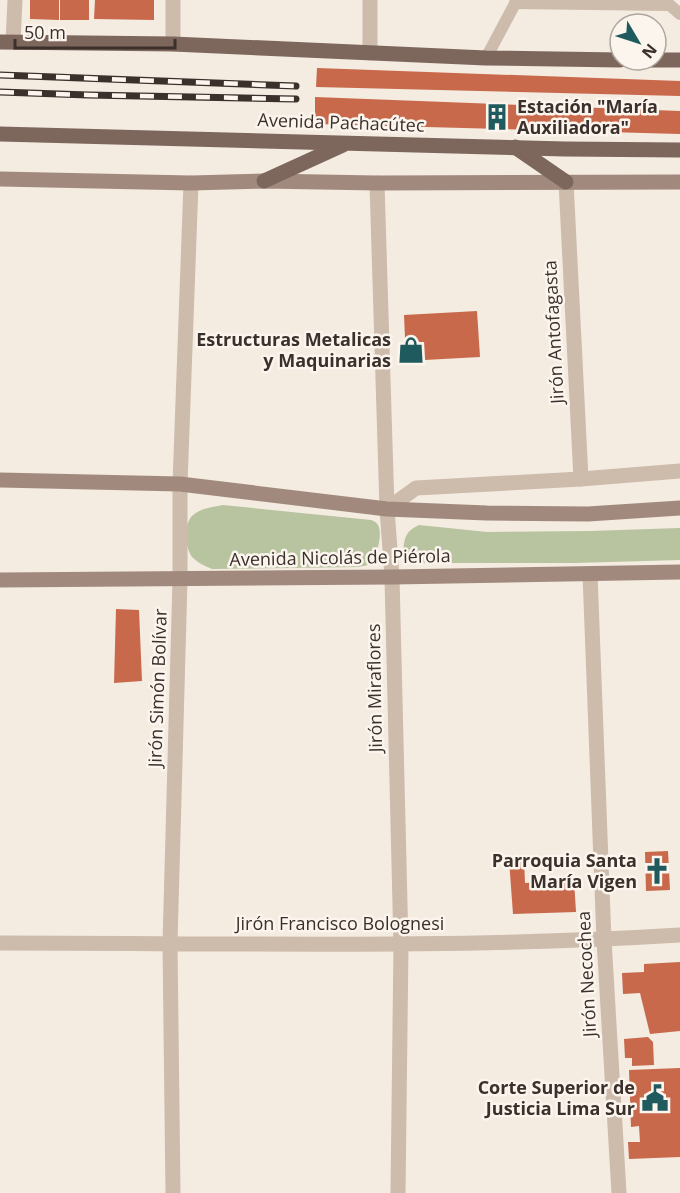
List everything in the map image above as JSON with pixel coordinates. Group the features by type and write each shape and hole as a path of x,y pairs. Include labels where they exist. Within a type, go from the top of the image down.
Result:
{"main road":[{"path":"7,42 173,44 486,58 608,60"},
{"name":"Avenida Pachacútec","path":"0,134 680,150"},
{"path":"264,181 348,143"},
{"path":"515,147 566,182"},
{"path":"0,179 191,183 264,181 680,182"},
{"path":"0,480 180,484 387,509 588,514 680,508"},
{"name":"Avenida Nicolás de Piérola","path":"0,580 680,572"}],"street":[{"path":"7,42 15,0"},
{"path":"173,0 173,44"},
{"path":"370,0 370,53"},
{"name":"Jirón Antofagasta","path":"566,182 581,479"},
{"name":"Jirón Simón Bolívar","path":"173,1193 170,943 180,579 180,484 191,183"},
{"name":"Jirón Miraflores","path":"377,183 387,509 392,577 401,945 398,1193"},
{"path":"387,509 416,488 680,471"},
{"name":"Jirón Necochea","path":"590,574 604,940 619,1193"},
{"name":"Jirón Francisco Bolognesi","path":"0,943 401,945 604,940 680,935"}],"lane":[{"path":"486,58 516,2 666,2 680,14"}],"green space":[{"path":"223,505 371,520 378,525 380,539 373,559 365,566 212,569 192,557 187,542 187,525 195,513"},
{"path":"419,525 487,532 680,528 680,560 424,563 407,558 403,551 406,535"}],"building":[{"path":"30,0 59,0 59,20 30,19"},
{"path":"60,0 89,0 89,20 60,20"},
{"path":"95,0 154,0 154,20 94,19"},
{"name":"Estación \"María Auxiliadora\"","path":"317,68 680,81 680,96 316,87"},
{"name":"Estación \"María Auxiliadora\"","path":"315,97 680,111 680,134 315,124"},
{"path":"477,311 480,357 406,361 404,315"},
{"path":"116,609 139,610 142,681 114,683"},
{"name":"Parroquia Santa María Vigen","path":"668,851 670,890 646,891 645,852"},
{"path":"509,860 524,860 525,883 574,880 576,912 513,914"},
{"path":"680,962 680,1031 650,1034 640,993 623,994 622,973 644,972 644,964"},
{"path":"648,1037 653,1042 654,1065 632,1066 632,1058 625,1058 624,1039"},
{"name":"Corte Superior de Justicia Lima Sur","path":"680,1068 680,1157 629,1159 628,1142 640,1142 639,1126 631,1127 629,1070"}],"railway":[{"path":"0,75 296,86"},
{"path":"0,92 296,99"}],"place":[{"name":"Estación \"María Auxiliadora\"","path":"497,117"},
{"name":"Estructuras Metalicas y Maquinarias","path":"411,350"},
{"name":"Parroquia Santa María Vigen","path":"657,871"},
{"name":"Corte Superior de Justicia Lima Sur","path":"655,1098"}]}
